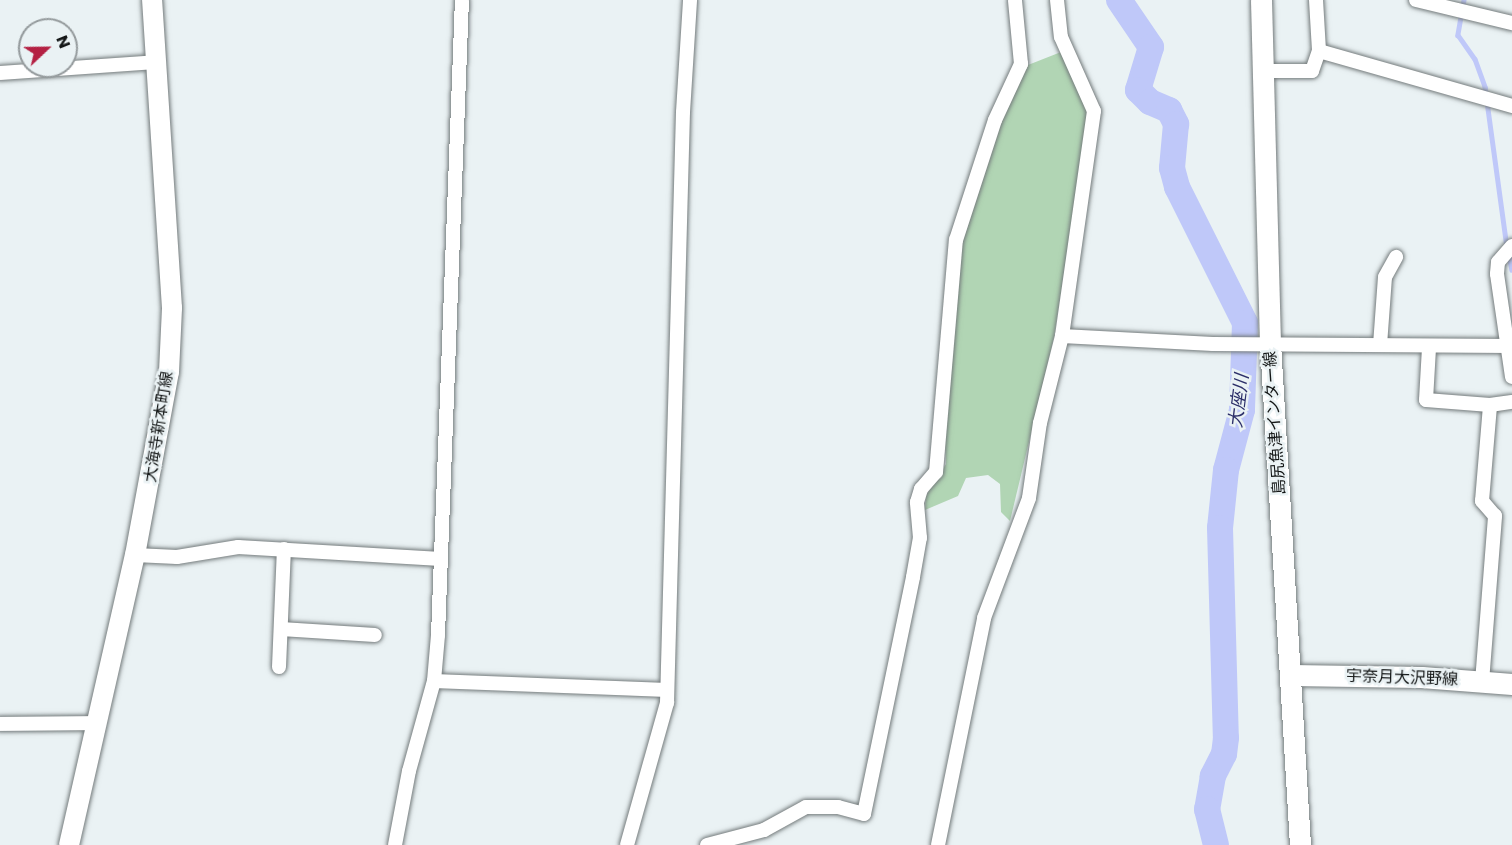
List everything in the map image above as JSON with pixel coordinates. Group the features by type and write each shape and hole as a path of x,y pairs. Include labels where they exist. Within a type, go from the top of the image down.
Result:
{"main road":[{"name":"大海寺新本町線","path":"69,845 135,555 169,372 172,308 152,0"},
{"name":"島尻魚津インター線","path":"1261,0 1261,71 1270,343 1300,845"},
{"name":"宇奈月大沢野線","path":"1291,675 1421,676 1512,684"}],"street":[{"path":"395,845 409,771 434,681 441,559 462,0"},
{"path":"627,845 653,762 667,690 683,112 690,0"},
{"path":"707,845 764,830 806,807 838,807 864,814 914,577 920,538 917,502 921,489 936,472 956,240 995,120 1021,64 1015,0"},
{"path":"938,845 984,618 1029,498 1040,423 1062,336 1094,111 1061,37 1058,0"},
{"path":"1261,71 1312,71 1319,51 1316,0"},
{"path":"1416,0 1512,23"},
{"path":"1319,51 1512,106"},
{"path":"0,73 156,62"},
{"path":"1512,246 1498,262 1497,274 1510,346 1512,377"},
{"path":"1380,345 1385,277 1396,257"},
{"path":"1062,336 1212,344 1380,345 1429,348 1510,346"},
{"path":"1429,348 1426,400 1490,405 1512,402"},
{"path":"1482,682 1495,516 1482,501 1490,405"},
{"path":"135,555 177,557 238,547 441,559"},
{"path":"279,668 284,549"},
{"path":"281,629 375,635"},
{"path":"434,681 667,690"},
{"path":"0,724 97,723"}],"green space":[{"path":"1061,52 1089,114 1054,337 1010,521 1001,512 1000,484 988,475 966,478 958,496 925,510 926,496 946,464 944,422 960,250 1009,100 1028,65"}],"waterway":[{"name":"大座川","path":"1119,0 1151,47 1138,90 1150,102 1169,110 1176,124 1172,168 1177,187 1245,323 1242,410 1226,470 1220,528 1226,738 1224,754 1213,776 1207,809 1216,845"},
{"path":"1464,0 1458,35 1475,59 1485,87 1507,247"},
{"path":"1509,255 1512,270"}]}
